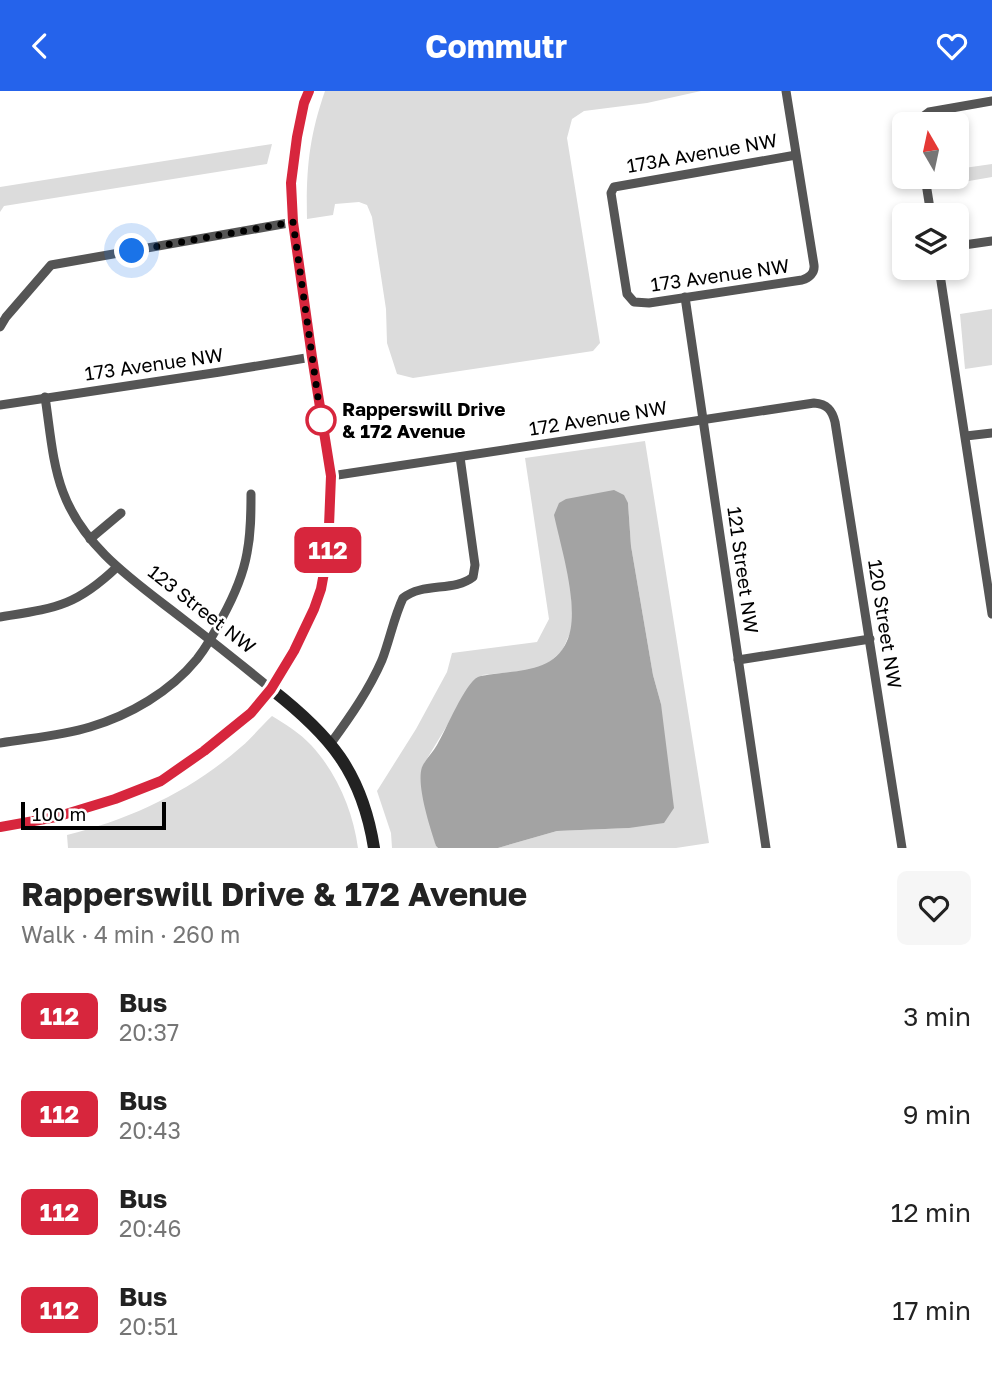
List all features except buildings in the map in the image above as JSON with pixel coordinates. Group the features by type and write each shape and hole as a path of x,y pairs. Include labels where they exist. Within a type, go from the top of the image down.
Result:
{"street":[{"path":"0,827 56,817 115,799 161,781 251,713 271,689 304,631 321,589 328,551 331,476 293,222 291,183 294,152 309,91"},
{"path":"786,91 796,155"},
{"path":"928,112 992,101"},
{"name":"173A Avenue NW","path":"634,302 626,289 611,193 614,187 796,155"},
{"name":"173 Avenue NW","path":"634,302 649,303 802,280 810,276 814,265 796,155"},
{"path":"0,327 51,265 293,222"},
{"path":"969,244 992,241"},
{"path":"941,280 989,573 992,614"},
{"name":"121 Street NW","path":"685,297 766,848"},
{"name":"173 Avenue NW","path":"0,405 312,357"},
{"name":"123 Street NW","path":"45,397 55,462 63,492 77,521 90,539 117,568 307,718 331,743 359,791 374,848"},
{"name":"172 Avenue NW","path":"331,476 814,403 828,407"},
{"name":"120 Street NW","path":"828,407 835,422 902,848"},
{"path":"966,436 992,433"},
{"path":"331,743 371,682 403,598 416,590 463,583 472,577 475,565 460,457"},
{"path":"0,743 88,728 124,714 167,688 195,662 226,611 242,572 250,534 251,494"},
{"path":"90,539 121,513"},
{"path":"0,617 48,609 75,600 117,568"},
{"path":"738,660 870,639"}],"shaded area":[{"path":"325,91 701,91 647,103 584,111 572,119 567,138 600,343 593,351 413,378 397,374 387,343 386,309 372,217 367,205 359,202 335,204 333,215 307,219 310,154"},
{"path":"272,144 267,164 4,206 0,212 0,187"},
{"path":"992,164 992,177 970,181 970,167"},
{"path":"992,309 992,365 965,369 960,314"},
{"path":"645,441 709,843 676,848 498,848 557,831 629,828 661,704 653,675 631,546 628,503 571,597 571,631 562,651 546,665 532,670 482,675 422,767 422,792 438,848 392,848 391,833 377,791 416,729 447,672 452,653 537,642 549,619 525,458"},
{"path":"614,490 624,495 628,503 631,546 653,675 661,704 674,808 664,823 629,828 557,831 498,848 438,848 422,795 422,767 473,681 482,676 526,670 546,664 561,651 571,628 572,613 568,579 554,515 559,503 566,499"},
{"path":"272,716 307,741 329,768 348,807 358,848 68,848 67,835 137,812 202,777 245,743"}],"bus line":[{"name":"112","path":"0,827 56,817 115,799 161,781 251,713 282,672 314,609 321,589 328,551 331,476 293,222 291,183 294,152 309,91"}],"place":[{"name":"Rapperswill Drive & 172 Avenue","path":"321,420"}],"route":[{"path":"132,251 293,222 322,426 321,420"}]}
